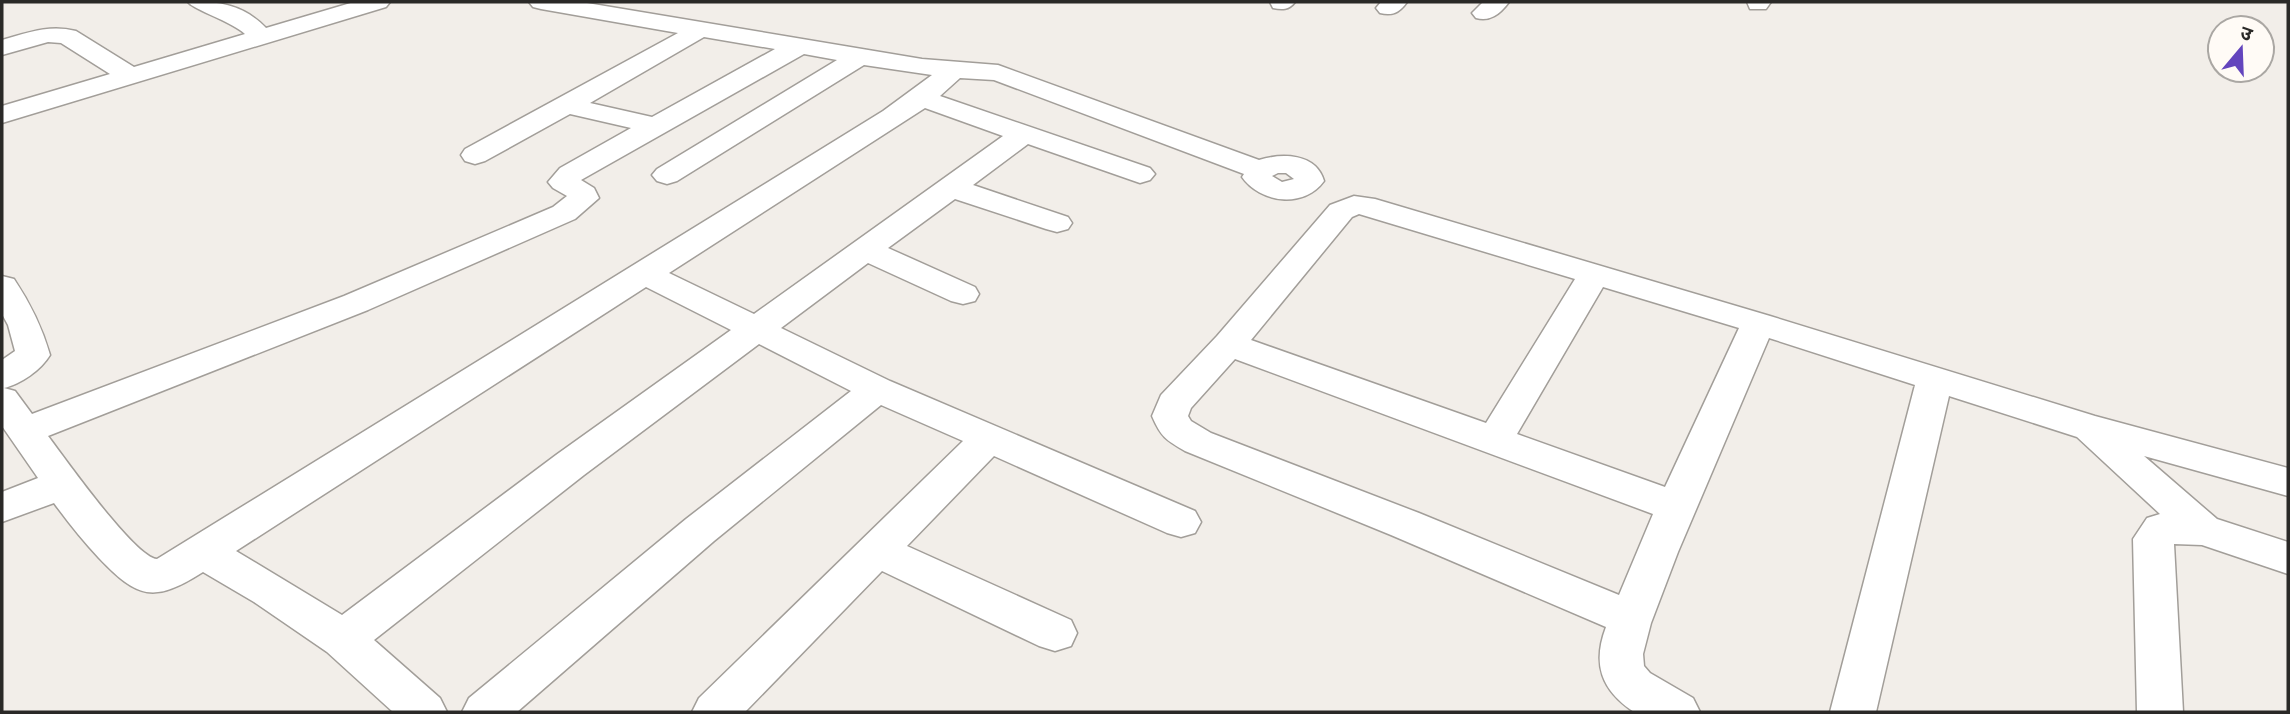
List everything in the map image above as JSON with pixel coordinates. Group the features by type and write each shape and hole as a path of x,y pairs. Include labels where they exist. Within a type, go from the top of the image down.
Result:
{"street":[{"path":"200,2 241,17 250,23 261,37"},
{"path":"2,115 378,2"},
{"path":"541,2 861,56 954,70 998,73 1260,170"},
{"path":"475,155 700,29"},
{"path":"2,48 47,35 67,36 131,76"},
{"path":"8,405 356,303 564,213 584,198 584,194 565,185 564,179 800,46"},
{"path":"667,175 861,56"},
{"path":"8,405 60,485 92,526 140,573 151,577 167,574 922,98 954,70"},
{"path":"922,98 1140,174"},
{"path":"565,105 656,126"},
{"path":"344,639 570,465 1026,133"},
{"path":"952,188 1057,223"},
{"path":"1631,619 1405,524 1198,442 1177,429 1170,416 1174,404 1229,344 1341,211 1354,205 1758,323 2087,427 2288,482"},
{"path":"867,251 963,294"},
{"path":"643,273 877,389 1181,522"},
{"path":"1495,439 1594,274"},
{"path":"2,286 25,325 33,355 8,405"},
{"path":"1678,712 1657,703 1626,680 1620,659 1631,619 1675,506 1758,323"},
{"path":"1229,344 1675,506"},
{"path":"1853,712 1935,378"},
{"path":"485,712 700,530 877,389"},
{"path":"2087,427 2203,530"},
{"path":"715,712 879,551 988,439"},
{"path":"2,507 60,485"},
{"path":"2160,712 2153,540 2161,529 2203,530 2288,558"},
{"path":"879,551 1055,633"},
{"path":"203,552 269,590 344,639 424,712"}]}
